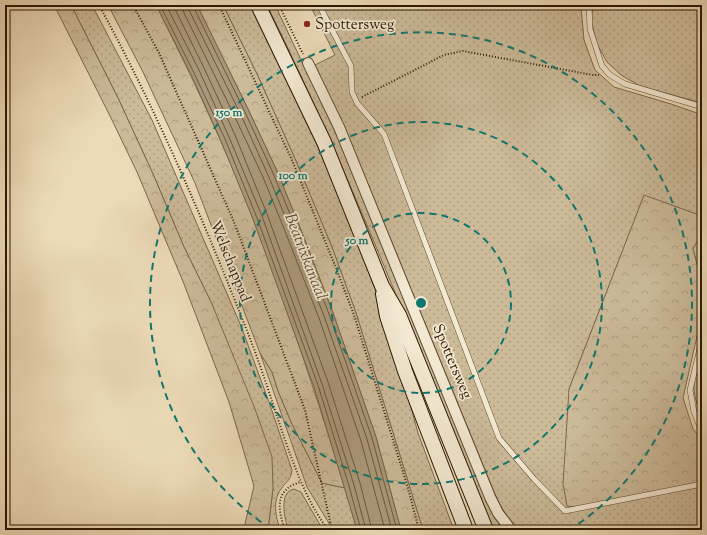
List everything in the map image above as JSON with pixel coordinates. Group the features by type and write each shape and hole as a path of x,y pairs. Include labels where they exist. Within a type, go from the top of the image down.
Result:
{"main road":[{"path":"258,5 324,142 382,286 399,315 486,530"},
{"path":"382,286 387,316 405,371 466,530"}],"street":[{"name":"Spottersweg","path":"308,63 339,127 490,497 498,513 511,530"}],"lane":[{"path":"319,5 351,66 352,92 355,100 384,134 499,438 534,479 565,511 702,484"},
{"path":"589,5 590,28 602,66 610,74 625,84 699,106 702,109"},
{"path":"702,340 690,390 694,412 702,432"}],"path":[{"name":"Welschappad","path":"100,5 150,102 185,179 252,345 300,482 321,521 328,530"},
{"path":"133,5 159,53 234,222 300,396 305,410 332,530"},
{"path":"219,5 292,160 354,315 406,481 418,530"},
{"path":"279,5 308,63"},
{"path":"355,100 444,55 463,51 593,75 610,74"},
{"path":"285,530 280,515 282,495 286,490 300,482"}],"green space":[{"path":"54,5 71,5 118,98 153,174 184,247 212,304 255,409 272,457 273,488 268,530 249,530 244,528 254,486 229,402 184,284 137,172"},
{"path":"71,5 92,5 152,120 241,326 292,470 289,479 281,489 276,499 276,514 280,530 268,530 273,488 212,304 184,247 153,174 118,98"},
{"path":"108,5 156,5 169,31 195,84 253,219 301,352 345,488 322,483 292,424 278,391 272,372 260,353 195,183 143,72"},
{"path":"197,5 223,5 257,74 296,161 332,247 356,313 423,530 401,530 376,437 333,313 301,230 277,171"},
{"path":"223,5 251,5 319,149 356,236 378,297 418,433 454,530 423,530 356,313 332,247 257,74"},
{"path":"267,5 275,5 339,140 491,512 504,530 490,530 411,331 356,199 298,69"},
{"path":"310,5 582,5 584,40 595,70 614,87 671,104 697,113 702,117 702,216 644,196 569,389 702,482 702,526 686,530 519,530 508,517 502,509 495,494 357,158 315,65 335,55"},
{"path":"593,5 702,5 702,103 640,86 621,75 607,62 597,44 591,20"},
{"path":"644,195 702,216 702,232 693,249 699,272 702,314 683,398 693,429 702,440 702,482 590,508 567,506 563,484 569,389"},
{"path":"702,232 702,307 699,272 693,249"},
{"path":"260,353 272,372 278,391 292,424 322,483 345,488 357,530 333,530 307,487"},
{"path":"702,353 702,416 698,409 694,382"},
{"path":"294,489 301,492 323,530 288,530 284,513 284,500 289,491"}],"water":[{"name":"Beatrixkanaal","path":"156,5 197,5 277,171 333,313 376,437 401,530 357,530 314,387 253,219 221,141 191,74"}],"place":[{"name":"Spottersweg","path":"307,24"}]}
